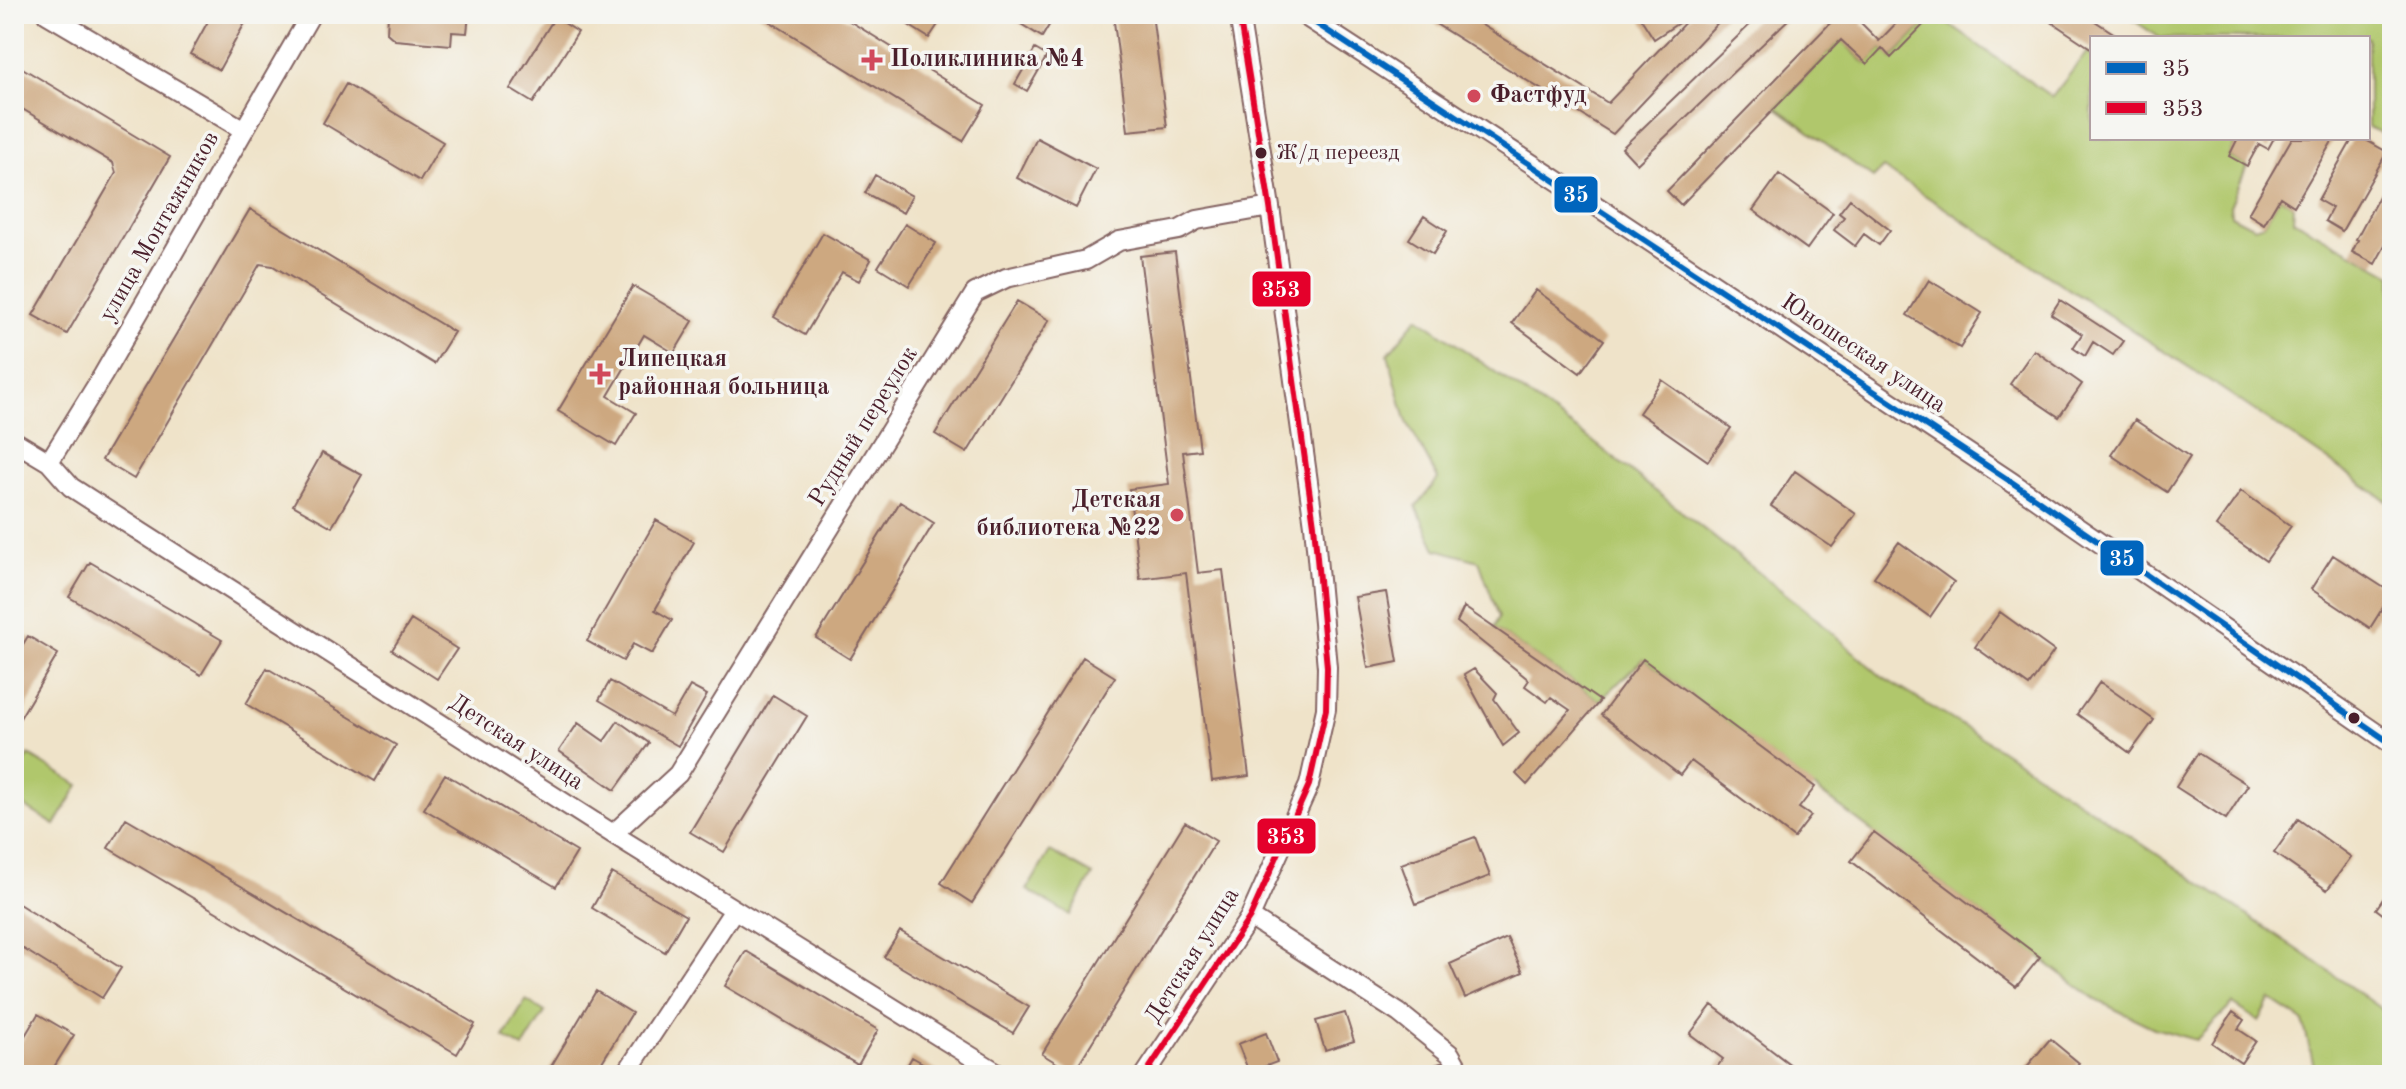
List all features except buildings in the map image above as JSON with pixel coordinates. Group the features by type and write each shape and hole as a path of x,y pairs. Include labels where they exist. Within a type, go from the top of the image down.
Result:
{"street":[{"path":"47,14 244,130"},
{"name":"улица Монтажников","path":"49,462 103,375 311,14"},
{"path":"1239,14 1270,207"},
{"name":"Юношеская улица","path":"1302,14 1997,472 2392,744"},
{"name":"Детская улица","path":"1145,1075 1250,917 1309,785 1326,709 1327,667 1314,525 1270,207"},
{"name":"Рудный переулок","path":"613,834 678,774 975,293 1006,278 1086,260 1119,241 1179,230 1197,220 1270,207"},
{"name":"Детская улица","path":"14,441 49,462 71,487 613,834 1001,1075"},
{"path":"625,1075 734,910"},
{"path":"1250,917 1399,1013 1450,1054 1460,1072 1436,1075"}],"green space":[{"path":"1934,14 2052,97 2087,52 2090,54 2090,140 2234,140 2229,156 2247,166 2230,206 2231,215 2254,227 2264,224 2280,197 2294,206 2293,220 2392,275 2392,504 2227,392 1883,168 1873,178 1776,107 1841,40 1866,64 1882,48 1892,58"},
{"path":"2124,14 2392,14 2392,138 2370,128 2370,36 2157,36"},
{"path":"1418,317 1591,440 1811,614 1882,677 2086,806 2392,1017 2392,1075 2316,1075 2303,1021 2271,1000 2259,1021 2233,1004 2196,1040 2154,1028 2096,1000 1643,659 1600,701 1494,628 1499,617 1479,561 1436,549 1416,507 1438,479 1406,420 1388,354"},
{"path":"29,755 79,785 55,825 14,800 14,780"},
{"path":"1050,851 1093,875 1070,915 1027,890"},
{"path":"526,1000 545,1012 523,1048 504,1037"}],"transit line":[{"name":"353","path":"1145,1075 1250,917 1309,785 1326,709 1327,667 1314,525 1270,207 1239,14"},
{"name":"35","path":"1302,14 2010,481 2392,744"}],"place":[{"name":"Поликлиника №4","path":"872,60"},
{"name":"Фастфуд","path":"1474,96"},
{"name":"Ж/д переезд","path":"1261,153"},
{"name":"Липецкая районная больница","path":"600,374"},
{"name":"Детская библиотека №22","path":"1177,515"}]}
